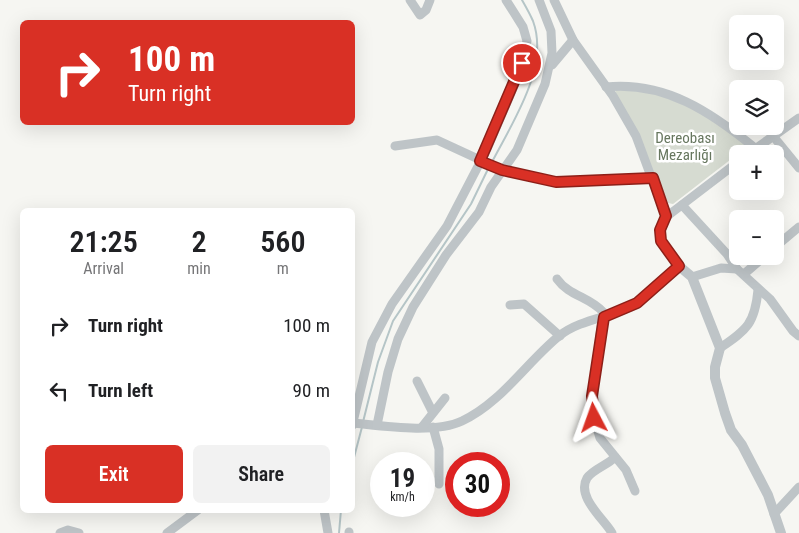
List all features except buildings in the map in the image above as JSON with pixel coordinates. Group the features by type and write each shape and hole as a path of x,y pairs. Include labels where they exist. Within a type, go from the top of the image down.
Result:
{"street":[{"path":"410,0 420,15 426,10 430,0"},
{"path":"355,404 372,342 392,304 447,226 480,161 517,79 527,41 523,27 506,0"},
{"path":"539,0 551,31 550,67"},
{"path":"554,0 573,40 606,87 636,136 666,216"},
{"path":"377,425 388,372 398,339 413,307 446,255 479,212 502,170 516,150 550,67 573,40"},
{"path":"606,87 628,84 697,106 718,118 751,145"},
{"path":"760,145 799,118"},
{"path":"773,136 799,168"},
{"path":"395,146 437,140 502,170 556,182 653,178"},
{"path":"729,169 666,216 660,230 661,241 679,266 692,277 720,348 714,367 715,378 725,413 731,430 742,445 768,495 781,533"},
{"path":"682,205 727,254 740,272 770,299 793,331 799,336"},
{"path":"784,240 799,227"},
{"path":"692,277 721,268 740,272 750,265"},
{"path":"355,425 433,427 463,420 490,401 560,336 578,325 604,317 637,303 679,266"},
{"path":"557,279 563,288 597,305 603,312 604,317 592,396 596,428 600,438 626,470 635,492"},
{"path":"720,348 740,335 752,322 757,308 758,290"},
{"path":"510,305 524,304 560,336"},
{"path":"417,381 432,411"},
{"path":"422,427 432,411 444,398"},
{"path":"433,427 439,449 440,484"},
{"path":"612,533 589,505 586,483 591,475 615,457"},
{"path":"774,514 799,486"},
{"path":"167,533 194,513"},
{"path":"325,513 328,533"},
{"path":"60,533 68,530 79,533"}],"green space":[{"name":"Dereobası Mezarlığı","path":"619,86 652,92 704,113 729,132 729,135 733,135 747,145 729,145 729,161 673,204 668,203 615,92"}],"waterway":[{"path":"492,162 526,94 533,76 537,57 537,39 533,21 522,0"},
{"path":"363,422 378,362 393,321 471,204 489,167"},
{"path":"355,454 362,427"},
{"path":"339,533 341,513"}],"route":[{"path":"522,63 487,149 480,161 502,170 556,182 605,182 653,178 666,216 660,230 661,241 667,252 679,266 637,303 604,317 592,396 594,418"}]}
